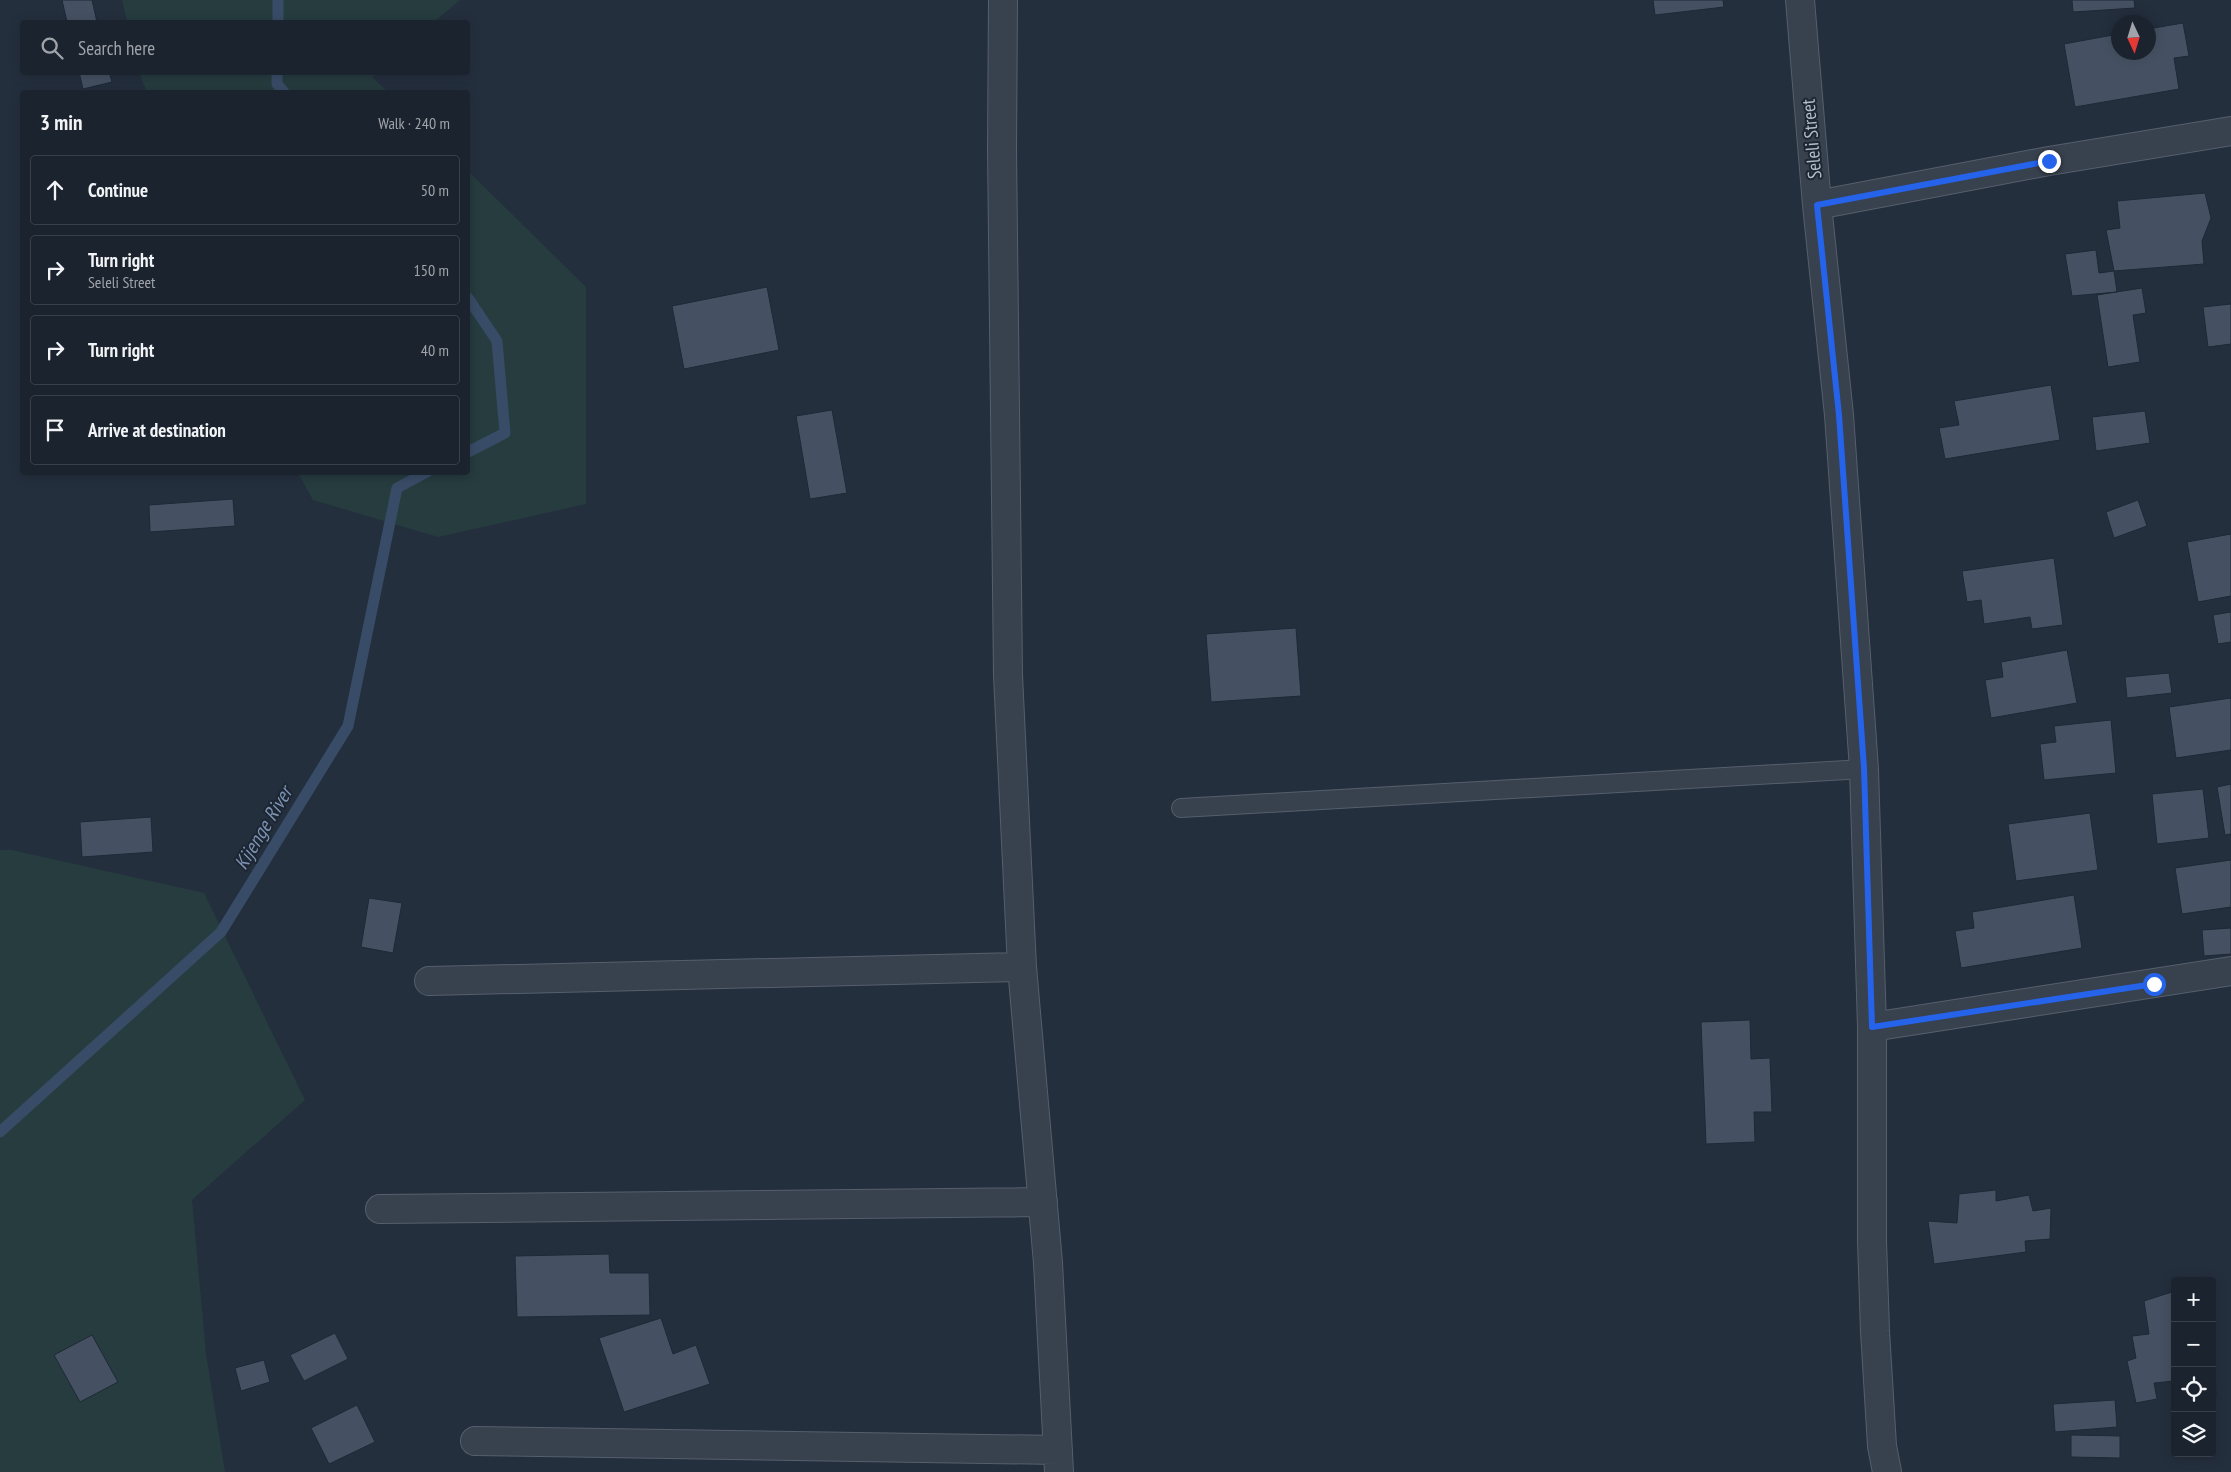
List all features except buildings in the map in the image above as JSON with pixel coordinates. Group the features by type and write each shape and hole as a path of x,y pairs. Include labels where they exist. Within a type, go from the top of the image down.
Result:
{"street":[{"path":"475,1441 1059,1461 1049,1273 1022,967 1008,675 1002,158 1003,0"},
{"name":"Seleli Street","path":"1800,0 1817,205 1839,415 1864,768 1872,1027 1872,1241 1882,1446 1887,1472"},
{"path":"1817,205 2049,161 2231,131"},
{"path":"428,981 1022,967"},
{"path":"1872,1027 2231,971"},
{"path":"380,1209 1042,1202"}],"lane":[{"path":"1181,808 1864,768"}],"green space":[{"path":"122,0 460,0 436,20 127,20"},
{"path":"140,75 374,75 372,77 386,90 146,90"},
{"path":"470,173 586,287 586,504 438,537 313,500 299,475 470,475"},
{"path":"0,850 12,850 204,893 305,1100 192,1200 206,1354 225,1472 0,1472"}],"waterway":[{"name":"Kijenge River","path":"278,0 278,20"},
{"name":"Kijenge River","path":"277,75 277,84 282,90"},
{"name":"Kijenge River","path":"470,301 497,341 505,433 470,451"},
{"name":"Kijenge River","path":"0,1132 221,932 348,726 397,488 421,475"}],"route":[{"path":"2049,161 1817,205 1839,415 1864,768 1872,1027 2154,984"}]}
